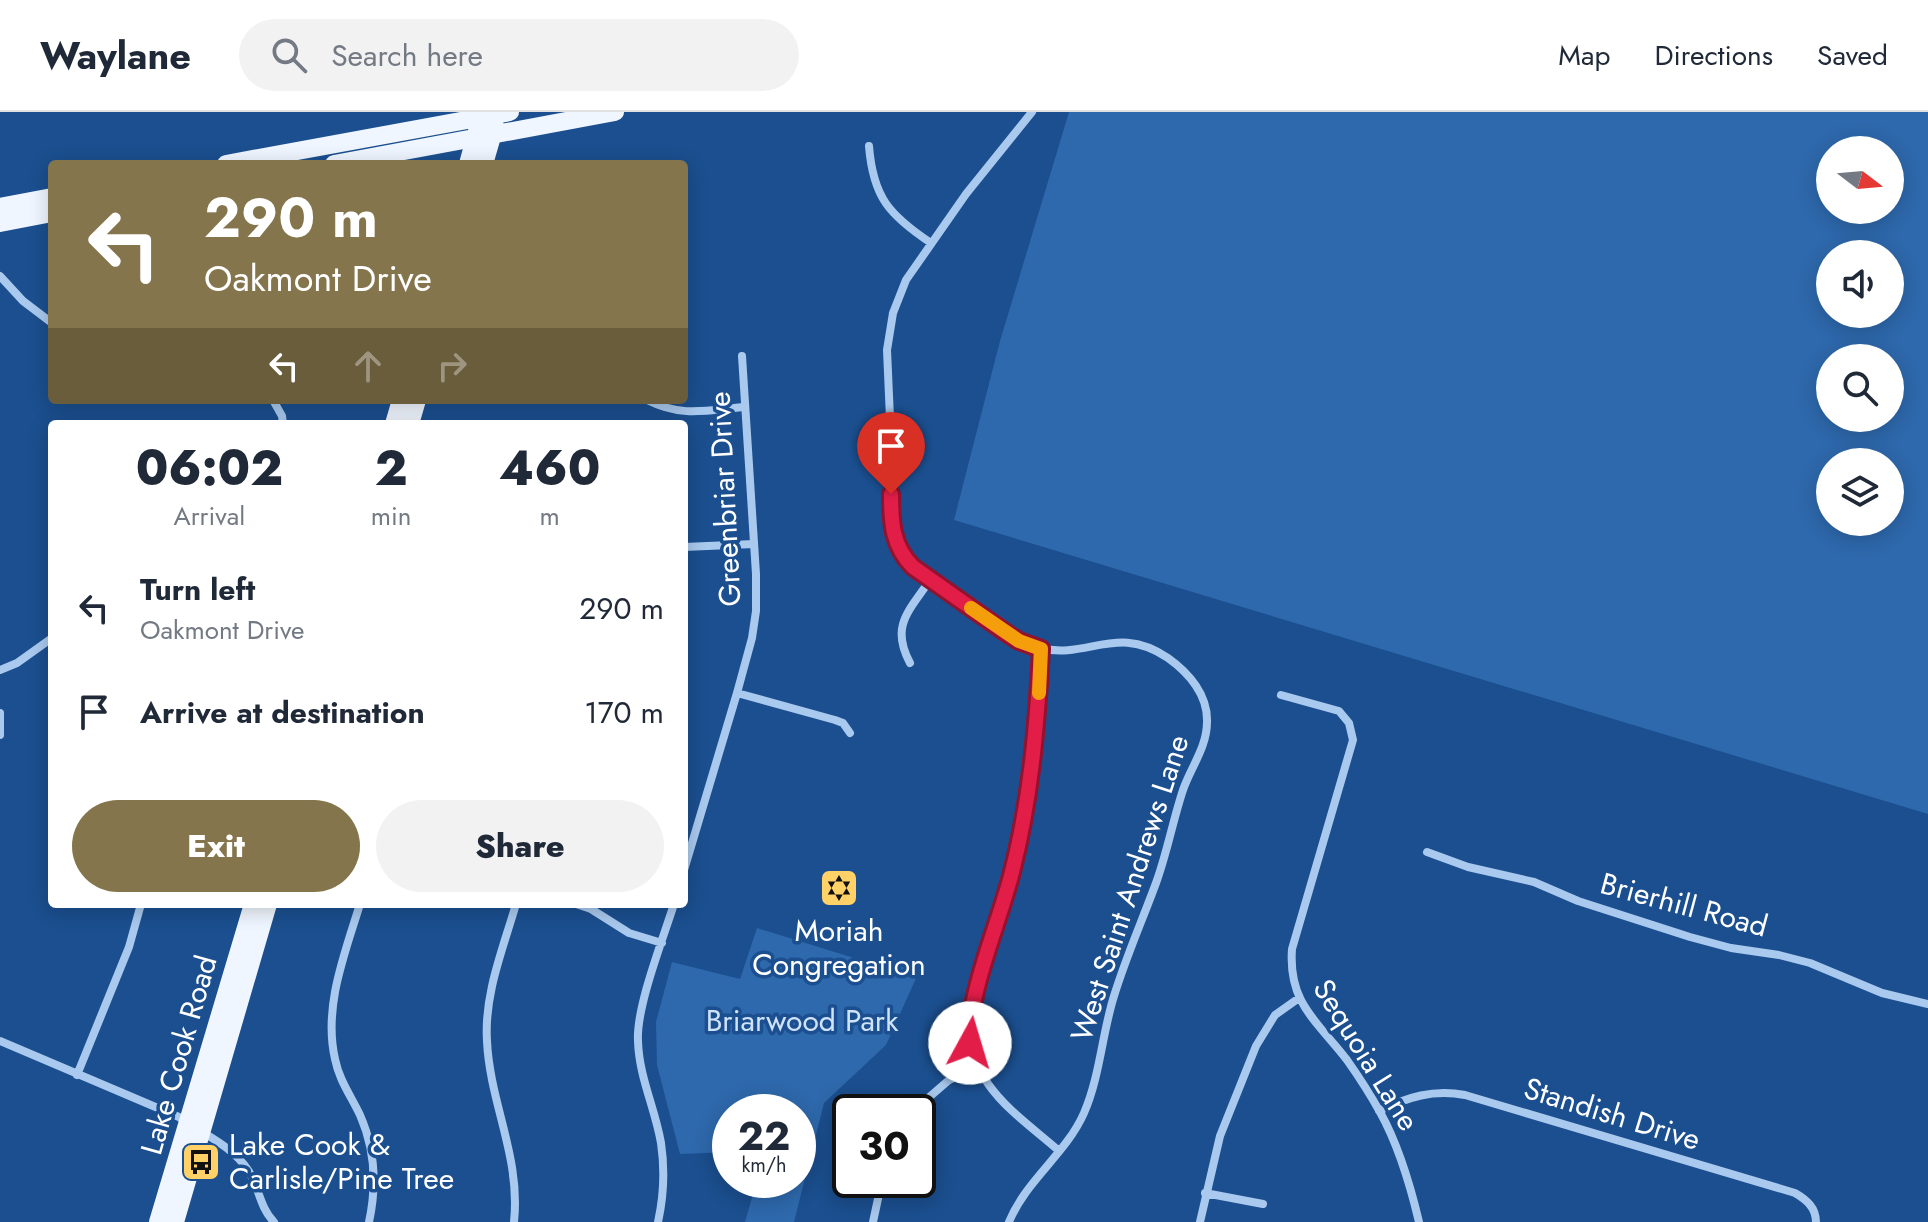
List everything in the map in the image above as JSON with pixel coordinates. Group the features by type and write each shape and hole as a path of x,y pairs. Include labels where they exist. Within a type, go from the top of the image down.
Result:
{"main road":[{"path":"355,160 615,112"},
{"path":"470,160 494,114"},
{"path":"247,160 494,114"},
{"path":"484,136 484,160"},
{"path":"0,207 48,198"},
{"path":"0,223 48,214"},
{"name":"Lake Cook Road","path":"175,1222 195,1128 252,908"},
{"name":"Lake Cook Road","path":"158,1222 195,1128 267,908"}],"street":[{"path":"1033,112 966,194 900,290 888,333 887,350 891,523 898,548 905,559 930,580 1012,636 1041,649 1035,752 1028,800 1012,873 971,1015 970,1043 977,1067 999,1100 1058,1150"},
{"path":"869,146 873,179 887,208 931,243"},
{"path":"0,276 23,301 48,320"},
{"name":"Greenbriar Drive","path":"688,857 737,693 756,611 742,356"},
{"path":"655,404 669,411 684,412 745,407"},
{"path":"688,547 754,544"},
{"path":"910,663 899,636 908,612 930,580"},
{"path":"0,670 17,663 48,641"},
{"name":"West Saint Andrews Lane","path":"1009,1222 1022,1196 1075,1129 1086,1106 1110,1010 1156,882 1183,792 1204,742 1208,718 1196,686 1183,670 1154,649 1130,641 1053,651 1041,649"},
{"path":"737,693 835,720 843,723 850,733"},
{"name":"Sequoia Lane","path":"1281,695 1339,711 1351,728 1353,746 1292,949 1292,979 1304,1009 1348,1061 1379,1111 1399,1154 1419,1222"},
{"path":"0,713 0,735"},
{"name":"Brierhill Road","path":"1427,852 1468,867 1525,879 1578,901 1690,937 1810,963 1882,993 1928,1004"},
{"path":"77,1075 129,947 140,908"},
{"path":"359,908 339,975 332,1030 339,1075 363,1122 372,1155 375,1178 369,1222"},
{"path":"514,1222 513,1165 489,1065 487,1042 488,1001 515,908"},
{"path":"588,908 622,930 662,943"},
{"path":"658,1222 663,1201 664,1169 660,1140 639,1061 638,1035 673,908"},
{"path":"1200,1222 1225,1120 1256,1046 1275,1015 1299,998"},
{"path":"0,1041 179,1117 223,1144 239,1158 252,1176 270,1220"},
{"path":"933,1094 949,1080 977,1067"},
{"name":"Standish Drive","path":"1379,1111 1415,1095 1451,1092 1465,1095 1795,1193 1814,1210 1816,1222"},
{"path":"1205,1193 1263,1204"},
{"path":"873,1222 878,1198"}],"green space":[{"path":"1069,112 1928,112 1928,814 954,520 1000,341"},
{"name":"Briarwood Park","path":"757,928 867,962 885,957 922,965 886,1045 824,1103 816,1135 816,1094 712,1094 712,1153 680,1154 657,1065 656,1022 672,962 740,979"},
{"name":"Briarwood Park","path":"752,1198 800,1198 794,1222 745,1222"}],"slow traffic":[{"path":"971,608 1019,641 1041,649 1039,693"}],"place":[{"name":"Moriah Congregation","path":"839,888"},
{"name":"Lake Cook & Carlisle/Pine Tree","path":"201,1162"}],"route":[{"path":"891,494 894,538 905,559 1005,632 1041,649 1035,752 1028,800 1012,873 971,1015 970,1043"}]}
